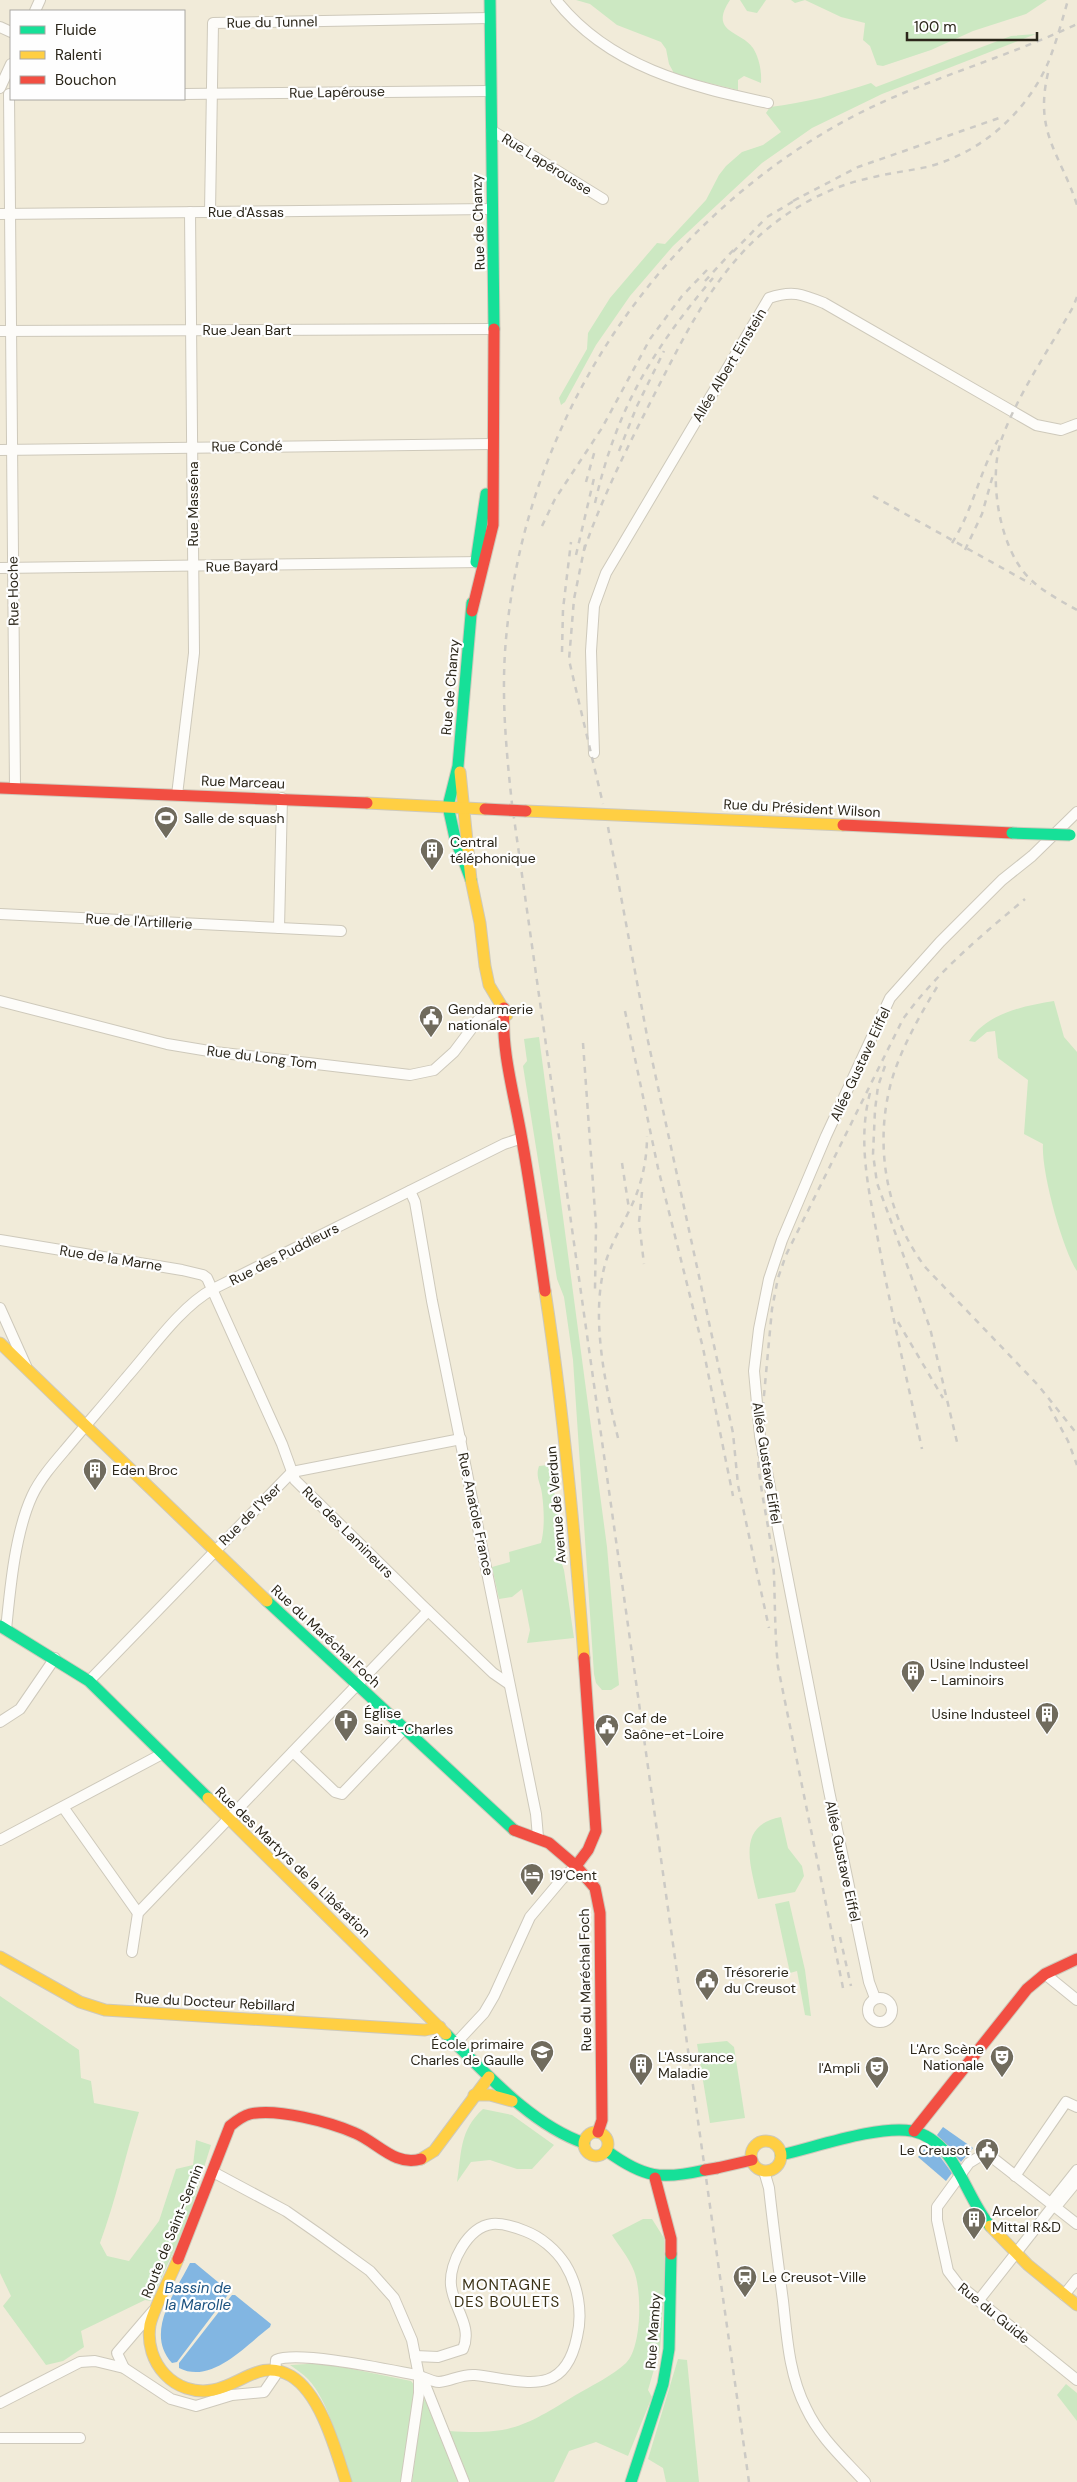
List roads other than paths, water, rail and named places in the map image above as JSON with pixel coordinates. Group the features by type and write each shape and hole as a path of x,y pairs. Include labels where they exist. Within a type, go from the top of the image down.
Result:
{"main road":[{"name":"Rue de Chanzy","path":"448,806 458,766 472,611 480,563 493,444 494,329 490,0"},
{"name":"Rue de Chanzy","path":"458,766 464,807"},
{"name":"Rue Marceau","path":"0,788 282,798 485,809"},
{"name":"Avenue de Verdun","path":"448,806 457,844 471,880"},
{"name":"Avenue de Verdun","path":"464,807 471,880 480,923 489,985 504,1008 510,1024 522,1138 560,1381 576,1547 596,1831 588,1850 576,1866"},
{"name":"Rue du Président Wilson","path":"485,809 1073,835"},
{"name":"Rue du Maréchal Foch","path":"0,1343 214,1551 513,1830 538,1837 549,1843 576,1866 595,1888 600,1913 602,2120 598,2132"},
{"name":"Rue des Martyrs de la Libération","path":"3,1628 55,1658 89,1681 489,2077 517,2102 567,2137 584,2144"},
{"name":"Rue du Docteur Rebillard","path":"0,1957 80,2002 105,2010 425,2030 440,2027"},
{"path":"914,2131 1020,1997 1045,1974 1077,1959"},
{"name":"Route de Saint-Sernin","path":"346,2482 334,2447 310,2394 298,2380 275,2370 259,2369 224,2387 205,2391 188,2390 178,2386 158,2369 152,2358 150,2325 230,2126 239,2118 250,2114 274,2113 336,2128 366,2138 398,2159 418,2160 434,2150 489,2077"},
{"path":"474,2095 490,2095 517,2102"},
{"path":"781,2155 880,2133 914,2131 936,2142 959,2175 985,2220 1016,2253 1077,2305"},
{"path":"598,2132 608,2140 607,2151 600,2156 592,2156 586,2151 584,2144 590,2134 598,2132"},
{"path":"748,2161 755,2147 762,2142 775,2144 781,2155"},
{"path":"607,2151 638,2172 655,2178 682,2176 748,2161 764,2171 776,2167 781,2155"},
{"name":"Rue Mamby","path":"632,2482 663,2384 668,2349 671,2239 655,2178"}],"street":[{"path":"556,0 597,40 614,52 651,72 698,88 768,103"},
{"name":"Rue du Tunnel","path":"210,212 212,23 490,18"},
{"path":"5,93 10,69"},
{"name":"Rue Lapérouse","path":"185,94 490,90"},
{"name":"Rue Hoche","path":"5,93 5,331 11,450 15,788"},
{"name":"Rue Lapérousse","path":"491,130 603,199"},
{"name":"Rue d'Assas","path":"4,214 492,209"},
{"name":"Rue Masséna","path":"177,795 194,653 190,212"},
{"name":"Allée Albert Einstein","path":"594,753 591,651 594,606 606,573 769,298 784,293 801,294 824,303 1036,425 1061,430 1077,424"},
{"name":"Rue Jean Bart","path":"5,331 494,329"},
{"name":"Rue Condé","path":"0,450 493,444"},
{"name":"Rue Bayard","path":"0,568 480,563"},
{"path":"278,928 282,798"},
{"name":"Allée Gustave Eiffel","path":"875,1998 869,1982 828,1791 760,1436 754,1371 759,1329 770,1279 782,1240 826,1136 890,998 952,929 1002,880 1032,856 1077,812"},
{"name":"Rue de l'Artillerie","path":"0,914 341,931"},
{"name":"Rue du Long Tom","path":"0,1001 167,1044 215,1052 410,1075 434,1070 454,1052 478,1020 504,1008"},
{"name":"Rue des Puddleurs","path":"86,1425 184,1313 203,1294 504,1144 522,1138"},
{"name":"Rue Anatole France","path":"410,1191 415,1202 432,1302 536,1814 538,1837"},
{"name":"Rue de la Marne","path":"0,1240 196,1272 207,1278 213,1289"},
{"name":"Rue des Lamineurs","path":"213,1289 292,1472 300,1486 428,1612 493,1673 509,1684"},
{"path":"0,1308 27,1370"},
{"name":"Rue des Martyrs de la Libération","path":"3,1628 26,1512 32,1494 47,1471 86,1425"},
{"name":"Rue de l'Yser","path":"89,1681 292,1472 461,1439"},
{"path":"0,1601 10,1592"},
{"path":"132,1952 138,1912 428,1612"},
{"path":"0,1722 20,1708 55,1658"},
{"path":"293,1752 335,1792 342,1794 404,1729"},
{"path":"0,1840 162,1754"},
{"path":"63,1807 138,1912"},
{"path":"456,2043 484,2013 494,1996 530,1917 562,1879 576,1866"},
{"path":"1045,1974 1077,2000"},
{"path":"1077,2107 1066,2102 1015,2176 1077,2224"},
{"name":"Rue du Guide","path":"1015,2176 989,2155 982,2155 969,2163 937,2207 937,2220 944,2256 952,2279 1077,2380"},
{"path":"1053,2206 1054,2199 1077,2170"},
{"path":"764,2171 769,2188 789,2349 796,2384 818,2430 832,2448 862,2480 876,2482"},
{"path":"213,2172 286,2211 370,2271 394,2298 412,2340 419,2376 419,2393 406,2482"},
{"path":"979,2300 1053,2206 1059,2203 1077,2181"},
{"path":"0,2403 80,2362 95,2361 124,2368 171,2399 196,2406 232,2395 264,2392 272,2382 275,2362 280,2358 326,2359 419,2376 438,2382 458,2375 473,2375 528,2384 550,2379 562,2371 575,2347 579,2314 570,2273 564,2262 546,2243 518,2228 492,2224 478,2230 464,2244 452,2270 451,2285 466,2330 467,2340 463,2349 438,2357 415,2356"},
{"path":"1064,2295 1077,2278"},
{"path":"124,2368 117,2353 159,2305"},
{"path":"419,2376 426,2388 464,2482"},
{"path":"0,2438 80,2438"}],"water":[{"path":"943,2127 973,2148 961,2162 937,2135"},
{"path":"930,2143 952,2173 946,2181 918,2157"},
{"name":"Bassin de la Marolle","path":"190,2263 195,2263 230,2292 177,2362 172,2363 164,2351 161,2339 162,2326 165,2312"},
{"name":"Bassin de la Marolle","path":"232,2295 235,2295 271,2324 270,2327 228,2361 216,2367 204,2371 191,2372 179,2368 179,2363"}],"railway":[{"path":"584,550 615,474 688,329 733,263 772,225 794,209 818,196 857,181 927,167 947,161 983,141 1014,114 1039,81 1051,55 1068,0"},
{"path":"749,2482 512,804 504,701 506,639 518,560 539,484 569,412 607,344 653,281 706,223 766,172 832,128 861,112 922,85 1047,38 1077,24"},
{"path":"1048,73 1044,112 1047,127 1051,142 1077,205"},
{"path":"793,201 858,167 1002,117"},
{"path":"767,217 799,198"},
{"path":"733,252 764,220"},
{"path":"705,281 737,246"},
{"path":"542,526 555,499 602,428 650,339 682,296 707,270"},
{"path":"595,503 614,439 625,410 639,383 654,356 672,330 713,278"},
{"path":"1077,297 1024,390 1007,424 997,457 996,475 999,513 1004,532 1019,565 1029,578 1040,587 1077,610"},
{"path":"619,451 637,406 664,351"},
{"path":"952,543 965,518 998,440"},
{"path":"586,482 595,450"},
{"path":"576,555 595,474"},
{"path":"965,550 982,514 993,475"},
{"path":"873,496 1031,584"},
{"path":"562,652 563,609 571,542"},
{"path":"585,545 574,599 569,660 603,804"},
{"path":"608,827 648,1041 733,1433 738,1485 769,1628"},
{"path":"843,1988 778,1667 773,1560 758,1460 772,1309 778,1278 786,1255 903,1019 945,970 1025,899"},
{"path":"937,987 918,1019 902,1053 893,1076 887,1101 884,1151 892,1201 912,1247 926,1268 1038,1385 1077,1434"},
{"path":"625,1011 658,1168 703,1348 733,1496"},
{"path":"583,1043 596,1226 595,1289"},
{"path":"885,1066 878,1086 875,1110 873,1154 877,1183 930,1328 957,1442"},
{"path":"870,1093 864,1130 868,1185 888,1292 922,1449"},
{"path":"618,1438 604,1372 599,1324 599,1301 607,1258 634,1201 640,1183 645,1165 647,1136"},
{"path":"622,1163 629,1209"},
{"path":"642,1192 639,1222 644,1264"},
{"path":"898,1322 943,1398"},
{"path":"1049,1406 1068,1441 1077,1465"},
{"path":"840,1937 851,1986"}],"place":[{"name":"Salle de squash","path":"166,839"},
{"name":"Central téléphonique","path":"432,871"},
{"name":"Gendarmerie nationale","path":"431,1038"},
{"name":"Eden Broc","path":"95,1491"},
{"name":"Usine Industeel - Laminoirs","path":"913,1693"},
{"name":"Usine Industeel","path":"1047,1735"},
{"name":"Église Saint-Charles","path":"346,1742"},
{"name":"Caf de Saône-et-Loire","path":"607,1747"},
{"name":"19'Cent","path":"532,1896"},
{"name":"Trésorerie du Creusot","path":"707,2001"},
{"name":"École primaire Charles de Gaulle","path":"542,2073"},
{"name":"L'Arc Scène Nationale","path":"1002,2078"},
{"name":"L'Assurance Maladie","path":"641,2086"},
{"name":"l'Ampli","path":"877,2089"},
{"name":"Le Creusot","path":"987,2171"},
{"name":"Arcelor Mittal R&D","path":"974,2240"},
{"name":"Le Creusot-Ville","path":"745,2298"}],"district":[{"name":"MONTAGNE DES BOULETS","path":"507,2294"}]}
